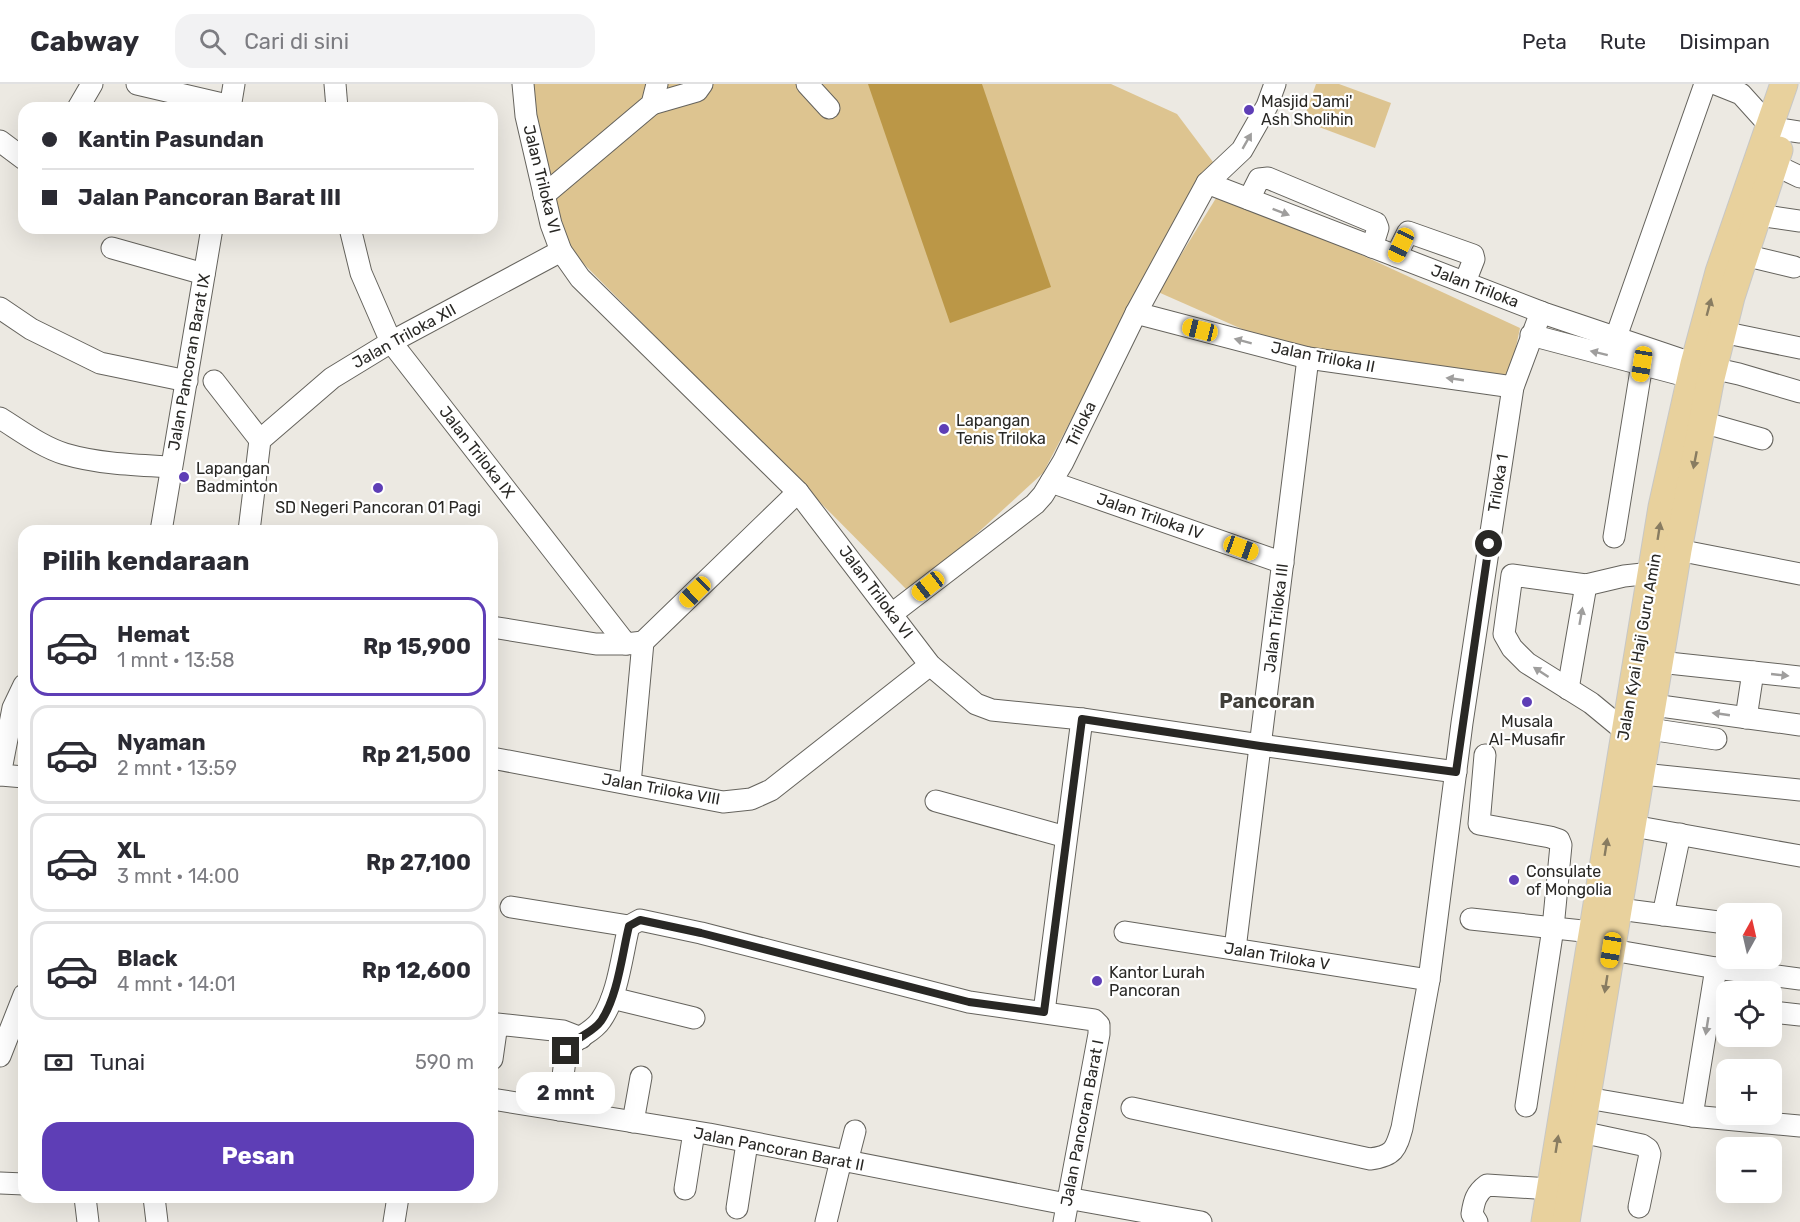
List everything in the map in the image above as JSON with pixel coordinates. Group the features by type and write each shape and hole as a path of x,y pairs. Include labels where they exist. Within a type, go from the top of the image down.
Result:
{"main road":[{"name":"Jalan Kyai Haji Guru Amin","path":"1545,1222 1540,1188 1585,932 1636,722 1659,662 1702,422 1696,372 1722,332 1744,255 1785,129 1784,84"},
{"name":"Jalan Kyai Haji Guru Amin","path":"1566,1222 1642,774 1636,722 1639,574 1662,507 1722,261 1800,93"}],"street":[{"path":"82,102 92,84"},
{"path":"137,84 211,102"},
{"path":"232,102 234,84"},
{"path":"334,84 336,102"},
{"name":"Jalan Triloka VI","path":"523,84 526,116 551,224 561,251 580,278 798,492 893,613 930,665 976,704 992,710 1082,719 1456,772"},
{"path":"544,195 654,94 697,91 702,84"},
{"path":"807,84 829,108"},
{"name":"Triloka","path":"893,613 1035,504 1051,482 1136,313 1207,183 1242,150 1268,106 1275,84"},
{"path":"1616,337 1705,84"},
{"path":"1716,84 1746,92 1785,129"},
{"path":"0,141 18,154"},
{"path":"1774,165 1800,177"},
{"name":"Jalan Triloka","path":"1207,183 1540,312 1616,337 1652,361"},
{"path":"1758,215 1800,221"},
{"path":"1396,256 1408,232 1473,255 1474,259 1465,282"},
{"name":"Jalan Pancoran Barat IX","path":"162,525 211,234"},
{"name":"Jalan Triloka IX","path":"351,234 361,273 391,342 635,643"},
{"path":"112,248 204,274"},
{"name":"Jalan Triloka XII","path":"260,440 332,378 391,342 561,251"},
{"path":"1744,255 1794,267"},
{"path":"0,308 31,329 100,363 187,381"},
{"name":"Triloka 1","path":"1132,1108 1371,1159 1385,1157 1397,1148 1429,980 1456,772 1513,387 1540,312"},
{"name":"Jalan Triloka II","path":"1136,313 1308,358 1513,387"},
{"path":"1722,332 1800,348"},
{"name":"Jalan Triloka","path":"1532,335 1696,372 1738,374 1800,392"},
{"name":"Jalan Triloka III","path":"1235,949 1308,358"},
{"path":"1614,537 1652,361"},
{"path":"214,381 260,440 250,525"},
{"path":"0,418 41,443 64,453 99,461 171,467"},
{"path":"1702,422 1762,439"},
{"name":"Jalan Triloka IV","path":"1051,482 1283,563"},
{"path":"498,628 596,644 635,643 798,492"},
{"path":"1678,550 1800,574"},
{"path":"1639,574 1586,585 1512,575 1504,634 1506,640 1518,655 1591,703 1636,722 1716,739"},
{"path":"1568,689 1586,585"},
{"path":"630,784 635,643"},
{"path":"1659,662 1800,677"},
{"name":"Jalan Triloka VIII","path":"498,759 723,802 751,799 771,790 930,665"},
{"path":"1746,718 1753,672"},
{"path":"18,698 13,708 0,775 18,776"},
{"path":"1636,722 1746,718 1800,725"},
{"path":"512,907 629,926 640,920 691,930 969,1002 1044,1012 1082,719"},
{"path":"1485,755 1479,825 1550,837 1561,842 1553,928 1526,1107"},
{"path":"1642,774 1800,790"},
{"path":"936,801 1066,837"},
{"path":"1633,825 1800,856"},
{"path":"1663,915 1680,834"},
{"path":"1619,909 1716,922"},
{"path":"1471,919 1585,932"},
{"path":"559,1110 566,1051 571,1043 601,1022 612,998 629,926"},
{"name":"Jalan Triloka V","path":"1125,932 1429,980"},
{"path":"1611,950 1716,968 1692,1116"},
{"path":"1718,969 1748,981"},
{"path":"1767,981 1800,979"},
{"path":"612,998 694,1018"},
{"path":"0,1056 18,1010"},
{"name":"Jalan Pancoran Barat I","path":"1044,1012 1094,1020 1099,1025 1065,1208"},
{"path":"1782,1013 1800,1015"},
{"path":"498,1024 563,1032 580,1038"},
{"path":"633,1122 641,1077"},
{"path":"1587,1098 1692,1116 1800,1126"},
{"name":"Jalan Pancoran Barat II","path":"498,1100 694,1132 1065,1208 1201,1222"},
{"path":"826,1222 855,1131"},
{"path":"685,1189 694,1132"},
{"path":"1581,1132 1648,1149 1650,1154 1639,1207"},
{"path":"737,1208 747,1143"},
{"path":"0,1183 18,1184"},
{"path":"1478,1222 1472,1214 1475,1198 1487,1185 1540,1188"},
{"path":"86,1203 88,1222"},
{"path":"154,1203 156,1222"},
{"path":"394,1222 397,1203"}],"shaded area":[{"path":"531,84 1111,84 1177,114 1213,162 1138,293 1043,473 911,594 572,252 533,134"},
{"path":"868,84 982,84 1051,287 950,323"},
{"path":"1316,84 1339,84 1391,103 1375,148 1303,121"},
{"path":"1221,190 1520,328 1509,380 1337,371 1158,292"}],"place":[{"name":"Masjid Jami' Ash Sholihin","path":"1249,110"},
{"name":"Lapangan Tenis Triloka","path":"944,429"},
{"name":"Lapangan Badminton","path":"184,477"},
{"name":"SD Negeri Pancoran 01 Pagi","path":"378,488"},
{"name":"Musala Al-Musafir","path":"1527,702"},
{"name":"Consulate of Mongolia","path":"1514,880"},
{"name":"Kantor Lurah Pancoran","path":"1097,981"}],"district":[{"name":"Pancoran","path":"1267,701"}],"route":[{"path":"566,1051 571,1043 601,1022 612,998 629,926 640,920 701,933 969,1002 1044,1012 1082,719 1456,772 1489,544"}]}
